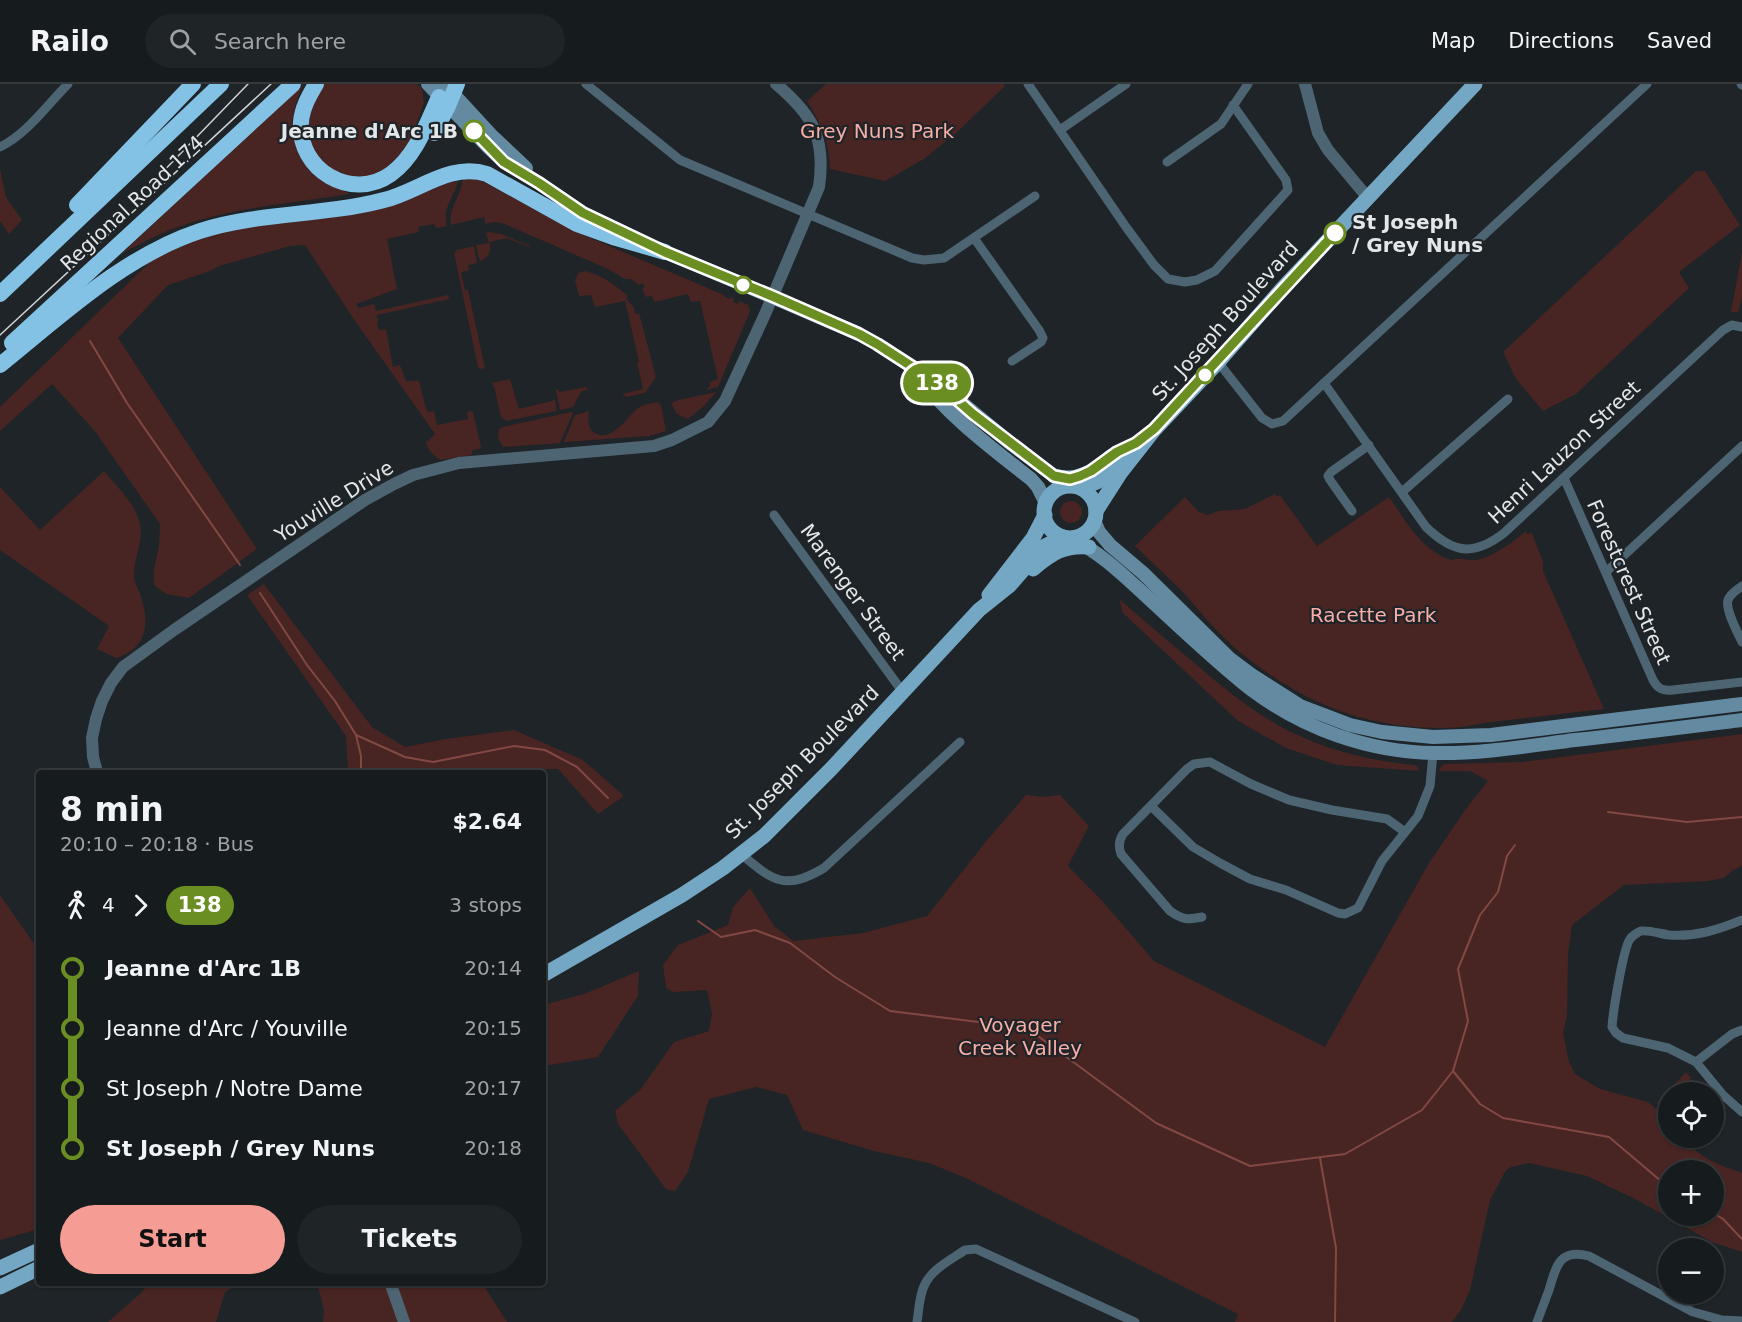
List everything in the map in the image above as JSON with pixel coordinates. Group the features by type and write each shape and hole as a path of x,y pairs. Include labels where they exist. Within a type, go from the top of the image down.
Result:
{"highway":[{"path":"0,284 193,84"},
{"name":"Regional Road 174","path":"0,294 221,84"},
{"name":"Regional Road 174","path":"0,354 293,84"},
{"path":"316,84 303,110 301,124 303,140 313,163 330,177 352,184 378,181 401,166 417,143 445,92"},
{"path":"335,209 380,193 400,179 413,166 421,155 445,92"},
{"path":"0,365 111,277 157,249 201,231 229,224 375,203 397,197 437,178 466,170 480,171 497,178 577,224 665,252"}],"main road":[{"name":"St. Joseph Boulevard","path":"1095,516 1121,472 1154,429 1475,84"},
{"path":"445,92 539,183 583,213 665,252 859,334 939,384 982,421 1054,476 1092,498 1099,532 1110,545 1143,573 1229,658 1300,706 1350,725 1382,732 1433,737 1491,735 1742,704"},
{"path":"909,364 931,394 1038,487 1050,529 1089,547 1253,690 1285,712 1317,728 1386,748 1433,753 1493,750 1742,720"},
{"name":"St. Joseph Boulevard","path":"1076,487 1096,482 1136,443 1154,429"},
{"path":"1054,476 1070,479 1080,476 1117,452 1136,443"},
{"path":"1045,509 1050,496 1055,491 1062,487 1076,487"},
{"name":"St. Joseph Boulevard","path":"979,610 1033,538 1045,509"},
{"path":"1067,537 1085,533 1095,516"},
{"name":"St. Joseph Boulevard","path":"546,973 689,891 764,836 823,777 979,610 1009,586 1042,547 1067,537"},
{"path":"1009,586 1056,552 1076,546 1089,547"},
{"path":"1433,737 1433,753"},
{"path":"0,1268 36,1251"},
{"path":"0,1287 36,1269"}],"street":[{"path":"586,84 680,160 912,258 924,260 944,258 1035,196"},
{"name":"Youville Drive","path":"96,770 92,738 102,700 123,667 365,500 413,475 459,463 654,446 704,424 717,412 725,401 819,187 820,147 814,129 804,111 776,84"},
{"path":"1028,84 1126,227 1155,265 1168,279 1185,282 1206,277 1215,271 1288,190 1286,180 1233,105"},
{"path":"1060,130 1125,84"},
{"path":"1167,162 1221,124 1248,84"},
{"path":"1305,84 1318,133 1328,150 1368,198"},
{"path":"1218,362 1262,418 1272,424 1283,421 1647,84"},
{"path":"0,147 20,134 64,85"},
{"path":"974,238 1043,338 1041,342 1012,361"},
{"name":"Henri Lauzon Street","path":"1324,383 1426,526 1438,539 1452,546 1474,548 1494,541 1504,533 1723,330 1732,325 1742,327"},
{"path":"1402,492 1508,399"},
{"path":"1352,512 1328,476 1369,445"},
{"path":"1606,572 1742,446"},
{"name":"Forestcrest Street","path":"1563,478 1658,688 1673,690 1742,682"},
{"name":"Marenger Street","path":"774,515 902,691"},
{"path":"1742,586 1728,599 1727,607 1742,642"},
{"path":"741,854 767,876 788,882 806,879 824,868 960,742"},
{"path":"1151,806 1193,847 1220,863 1250,879 1293,893 1338,914 1345,914 1358,908 1382,861 1418,816 1431,786 1433,753"},
{"path":"1202,917 1188,920 1170,911 1119,849 1121,838 1194,764 1210,762 1251,784 1289,800 1387,819 1405,832"},
{"path":"1742,920 1724,928 1695,935 1670,935 1641,931 1630,939 1612,1027 1623,1038 1668,1048 1696,1062 1722,1095 1742,1112"},
{"path":"1696,1062 1732,1034 1742,1030"},
{"path":"917,1322 922,1290 926,1281 934,1272 965,1250 976,1249 1135,1322"},
{"path":"1537,1322 1556,1265 1564,1257 1574,1253 1589,1256 1693,1312 1722,1320 1742,1321"},
{"path":"391,1286 404,1322"}],"green space":[{"path":"304,84 294,111 292,128 296,146 304,163 313,174 350,194 261,207 195,221 147,240 121,254"},
{"path":"320,84 417,84 422,89 424,103 411,139 384,171 372,176 347,177 331,170 320,161 307,136 313,94"},
{"name":"Grey Nuns Park","path":"826,84 1004,84 1005,86 956,133 924,159 885,181 830,169 823,134 807,101"},
{"path":"0,169 6,197 22,220 9,234 0,221"},
{"path":"1696,171 1705,171 1740,225 1679,272 1689,288 1576,394 1543,411 1516,379 1503,352"},
{"path":"463,179 482,181 581,234 729,299 731,297 734,299 733,302 738,304 739,301 748,305 750,311 718,387 706,390 710,382 718,379 700,301 691,302 688,294 654,302 652,296 646,297 642,289 645,286 642,283 639,285 631,279 625,279 608,269 502,223 485,224 484,217 451,225 451,213"},
{"path":"458,181 447,208 447,226 436,228 434,224 418,227 419,232 387,239 397,289 356,304 359,308 374,304 376,311 448,295 449,299 377,315 377,324 379,330 386,329 393,367 400,365 406,381 419,381 427,412 434,411 437,425 468,419 467,412 472,411 481,446 480,449 472,450 472,455 440,460 431,452 426,441 435,434 353,318 305,245 290,246 219,266 168,285 118,338 257,549 189,598 166,594 154,585 160,524 94,430 52,384 0,431 0,407 152,260 206,235"},
{"path":"486,233 501,234 530,246 507,238 490,242 489,254 480,261 476,245 489,243"},
{"path":"474,246 477,263 468,265 469,270 461,272 465,290 468,290 485,368 480,369 454,253 457,250"},
{"path":"1742,252 1742,298 1738,312 1731,312"},
{"path":"585,271 603,278 618,288 628,296 626,298 634,308 635,314 639,313 656,377 645,393 626,397 622,394 643,389 625,301 595,307 591,295 579,296 575,280 578,273"},
{"path":"510,379 519,409 555,400 557,411 506,421 501,417 494,386 491,383"},
{"path":"586,387 588,389 581,392 573,407 560,410 556,390 559,392"},
{"path":"716,392 688,419 677,414 671,403 679,400"},
{"path":"657,402 661,405 666,431 649,436 564,442 575,415 589,411 592,431 601,435 613,432 640,407"},
{"path":"573,413 560,443 503,447 498,438 499,429 502,427"},
{"path":"104,471 133,506 139,520 141,535 134,577 144,610 145,628 139,643 126,654 116,658 97,649 109,626 0,550 0,487 40,530"},
{"name":"Racette Park","path":"1275,494 1277,497 1280,495 1317,546 1389,497 1423,542 1451,560 1475,560 1487,557 1526,531 1527,534 1532,533 1543,562 1543,571 1604,709 1446,728 1389,724 1336,710 1264,671 1224,638 1178,587 1135,546 1185,497 1199,512 1208,515 1218,511 1245,509"},
{"path":"1071,501 1079,504 1082,512 1079,520 1071,523 1063,520 1060,512 1063,504"},
{"path":"264,584 372,727 405,747 514,730 583,760 624,796 598,814 558,769 348,770 346,736 247,595"},
{"path":"1119,599 1243,703 1271,721 1300,736 1342,752 1371,759 1415,765 1419,771 1337,765 1286,748 1238,721 1123,613"},
{"name":"Voyager Creek Valley","path":"1742,734 1742,866 1724,878 1708,881 1624,885 1572,925 1568,955 1567,1016 1563,1033 1569,1062 1575,1074 1600,1089 1648,1102 1658,1110 1658,1148 1693,1148 1711,1160 1658,1160 1658,1212 1587,1176 1529,1163 1506,1170 1490,1200 1470,1290 1461,1310 1452,1322 1235,1322 1238,1314 968,1179 929,1163 874,1151 803,1130 787,1095 756,1087 709,1099 688,1172 675,1191 666,1189 618,1124 615,1111 640,1090 674,1042 709,1031 712,1014 707,990 673,992 666,988 663,965 678,945 728,925 733,907 750,888 774,926 793,941 863,933 927,916 1026,795 1043,797 1060,795 1089,826 1068,866 1104,903 1154,961 1325,1047 1429,863 1488,781 1470,771 1439,771 1444,764 1522,762"},
{"path":"0,895 36,947 36,1230 0,1240"},
{"path":"639,971 638,996 598,1057 546,1066 546,1004 584,994"},
{"path":"1686,1072 1691,1078 1687,1082 1677,1082"},
{"name":"Voyager Creek Valley","path":"1724,1166 1742,1173 1742,1252 1724,1246 1724,1238 1705,1238 1683,1226 1724,1226"},
{"path":"147,1286 235,1286 225,1292 216,1322 108,1322"},
{"path":"318,1286 484,1286 507,1322 323,1322 324,1310"}],"waterway":[{"path":"90,341 127,403 240,565"},
{"path":"260,593 356,735 405,757 433,762 514,746 545,750 577,767 608,798"},
{"path":"356,735 361,756 361,770"},
{"path":"1608,812 1687,822 1742,817"},
{"path":"698,921 721,937 755,930 790,943 835,977 890,1011 1027,1028 1156,1123 1250,1166 1345,1154 1422,1110 1453,1071 1468,1021 1458,969 1480,915 1498,892 1507,856 1515,845"},
{"path":"1453,1071 1480,1104 1503,1118 1609,1137 1658,1179"},
{"path":"1320,1158 1336,1248 1335,1322"},
{"path":"1724,1220 1742,1239"}],"tram line":[{"path":"150,185 248,84"},
{"path":"0,335 271,84"}],"bus line":[{"name":"138","path":"474,131 504,162 583,213 665,252 772,296 877,344 939,384 1018,450 1054,476 1064,479 1091,471 1154,429 1335,233"}],"place":[{"name":"Jeanne d'Arc 1B","path":"474,131"},
{"name":"St Joseph / Grey Nuns","path":"1335,233"}]}
